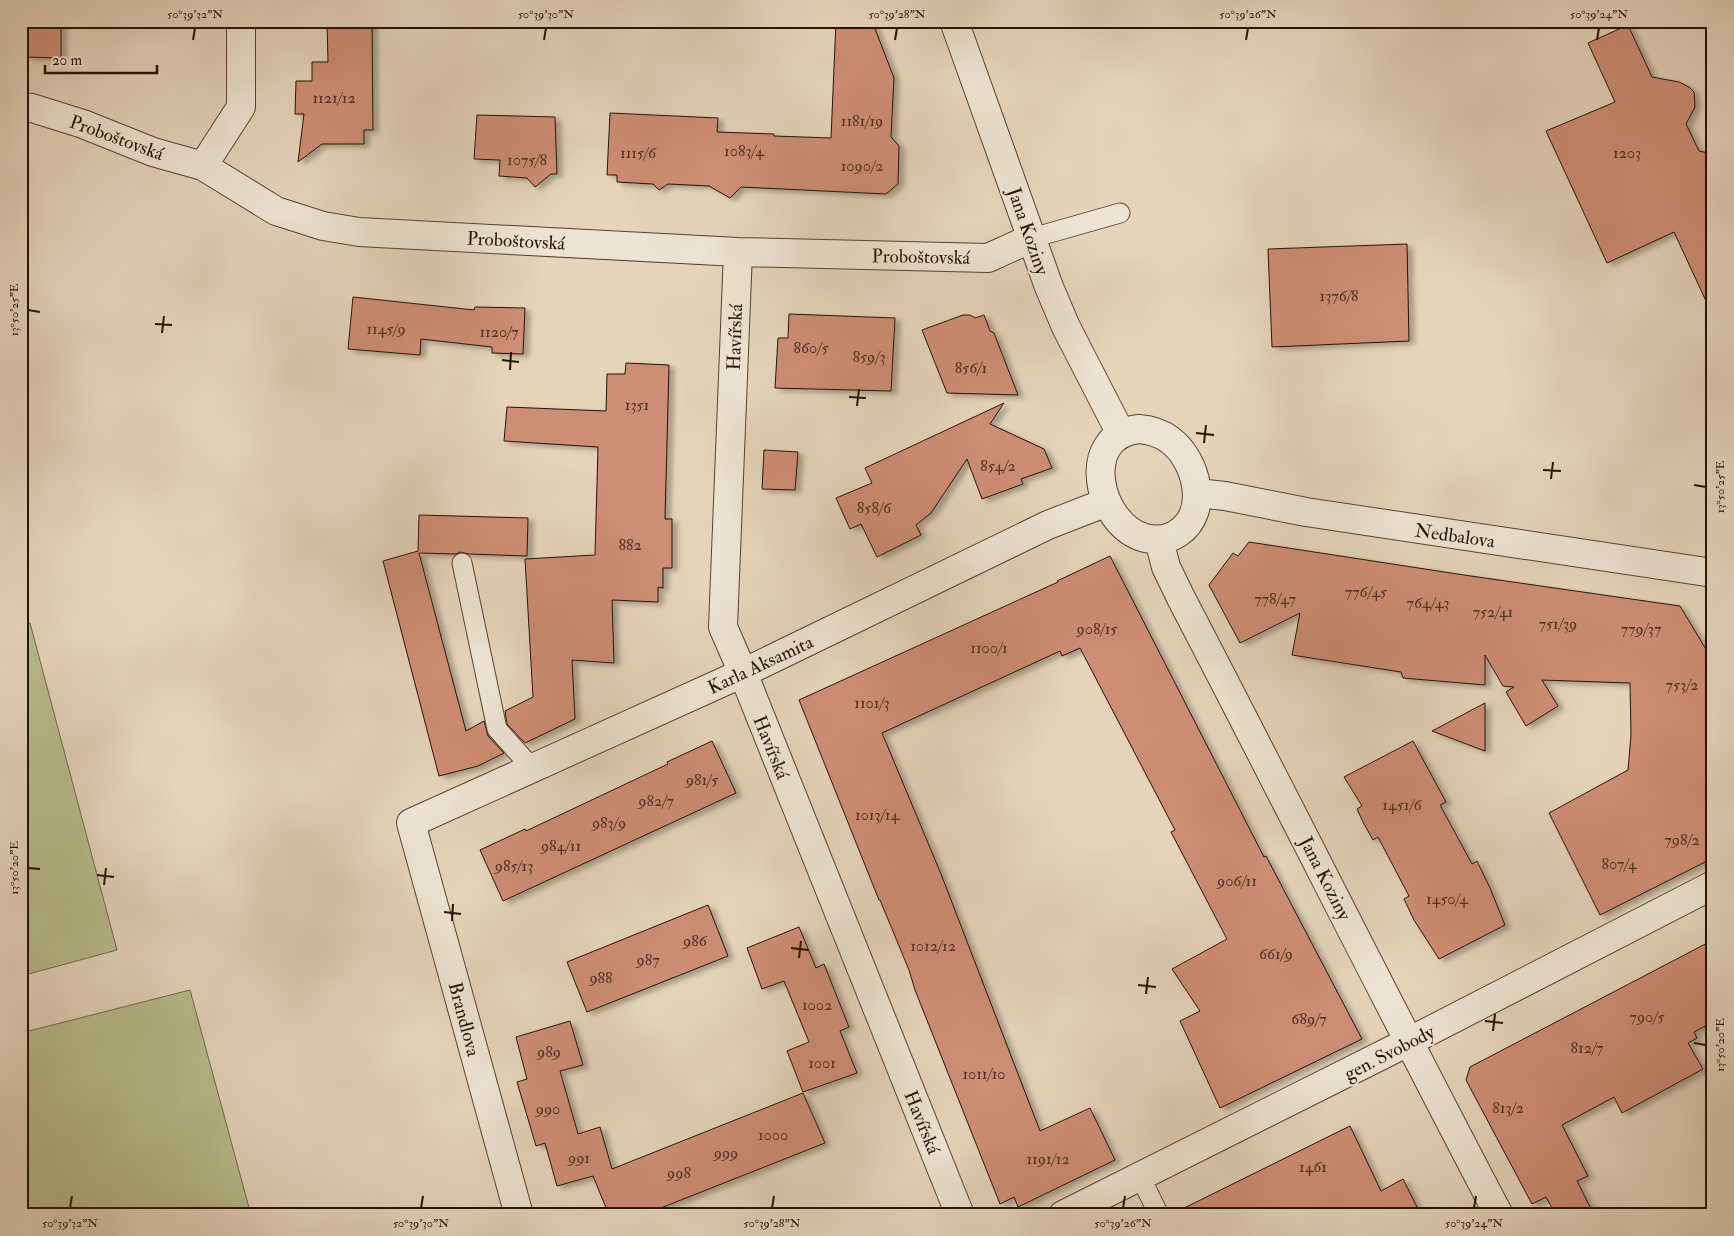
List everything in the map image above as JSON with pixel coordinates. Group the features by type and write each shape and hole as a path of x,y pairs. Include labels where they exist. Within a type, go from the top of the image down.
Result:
{"street":[{"path":"203,166 240,107 241,21"},
{"name":"Jana Koziny","path":"954,21 1049,287 1066,327 1121,434"},
{"name":"Proboštovská","path":"21,107 32,108 83,124 153,152 203,166 276,211 323,226 359,232 738,252 988,258 1032,238"},
{"name":"Havířská","path":"738,252 723,628 743,672 960,1215"},
{"path":"1136,429 1149,430 1173,442 1188,461 1196,481 1197,493 1191,520 1185,528 1170,538 1158,540 1142,537 1129,530 1114,515 1101,484 1101,464 1108,447 1121,434 1136,429"},
{"name":"Nedbalova","path":"1197,493 1225,496 1306,512 1713,573"},
{"name":"Karla Aksamita","path":"411,823 743,672 1048,525 1107,502"},
{"name":"Jana Koziny","path":"1158,540 1166,567 1181,598 1287,802 1408,1042 1499,1215"},
{"name":"Brandlova","path":"411,823 519,1215"},
{"name":"gen. Svobody","path":"1063,1215 1408,1042 1713,885"}],"lane":[{"path":"1032,238 1120,212"},
{"path":"462,563 497,729 532,768"},
{"path":"1140,1176 1159,1215"}],"green space":[{"path":"30,623 117,950 21,976 21,625"},
{"path":"190,990 251,1215 21,1215 21,1033"}],"building":[{"path":"25,21 61,21 61,58 25,57"},
{"path":"327,21 372,21 373,130 364,130 364,144 322,144 298,162 304,114 295,114 296,81 312,81 312,62 328,62"},
{"path":"836,21 872,21 894,78 891,137 899,146 898,184 886,194 741,187 730,198 709,186 668,184 659,190 653,184 617,182 617,175 607,175 610,113 718,118 717,132 831,138"},
{"path":"1628,25 1652,77 1679,82 1694,92 1695,107 1686,124 1699,151 1713,154 1713,316 1674,232 1607,263 1546,131 1615,102 1588,43"},
{"path":"477,115 555,117 557,174 551,174 535,187 527,178 499,176 500,160 474,159"},
{"path":"1407,244 1409,341 1272,347 1268,249"},
{"path":"353,297 474,310 475,307 525,308 523,354 492,353 492,347 421,339 420,355 348,349"},
{"path":"789,314 895,318 891,391 775,388 778,338 788,338"},
{"path":"963,315 970,315 975,318 984,315 990,331 994,333 1018,395 947,393 922,330"},
{"path":"626,363 669,365 665,519 672,519 672,568 663,568 663,588 658,587 658,602 612,600 614,663 572,660 575,719 525,743 507,724 505,711 533,697 525,559 595,555 598,447 504,441 507,407 606,411 607,374 625,374"},
{"path":"1004,403 990,424 1044,449 1052,468 1021,479 1023,484 982,499 967,459 931,513 916,525 921,535 877,557 861,524 850,529 836,498 872,483 865,468"},
{"path":"764,450 798,452 795,490 762,489"},
{"path":"419,515 528,518 527,556 460,552 456,554 419,553 466,731 484,721 488,736 504,753 478,766 439,776 383,561 418,551"},
{"path":"1249,542 1680,606 1713,661 1713,858 1600,915 1549,813 1628,770 1631,735 1630,683 1542,680 1558,706 1526,726 1506,692 1514,687 1503,686 1485,655 1485,685 1403,678 1401,672 1292,655 1300,613 1240,643 1209,585 1233,553 1238,556"},
{"path":"1110,556 1264,857 1266,856 1362,1039 1220,1108 1180,1021 1200,1011 1172,969 1227,939 1171,832 1175,830 1080,648 1062,656 1060,651 882,733 941,874 1040,1131 1090,1108 1115,1160 1018,1207 1014,1197 1000,1204 915,990 909,970 799,700 1058,582"},
{"path":"1485,703 1485,751 1432,731"},
{"path":"712,741 736,793 503,901 480,850 525,829 526,831 668,764 667,762"},
{"path":"1413,741 1446,802 1440,805 1472,864 1477,861 1505,925 1439,959 1414,920 1404,899 1409,896 1378,837 1373,840 1364,824 1357,809 1362,806 1344,777"},
{"path":"708,905 728,956 587,1012 567,962"},
{"path":"799,927 816,968 824,964 849,1027 840,1031 857,1073 803,1092 787,1051 809,1042 784,981 762,989 747,948"},
{"path":"1713,940 1713,1022 1694,1032 1697,1038 1688,1043 1703,1069 1622,1113 1614,1097 1562,1125 1588,1176 1577,1181 1594,1215 1556,1215 1546,1197 1532,1204 1466,1080 1470,1067"},
{"path":"570,1021 583,1065 560,1071 578,1134 600,1127 612,1169 803,1093 825,1143 643,1215 609,1215 593,1176 557,1186 545,1143 536,1146 517,1082 527,1079 516,1037"},
{"path":"1350,1126 1381,1191 1403,1179 1421,1215 1170,1215"}]}
